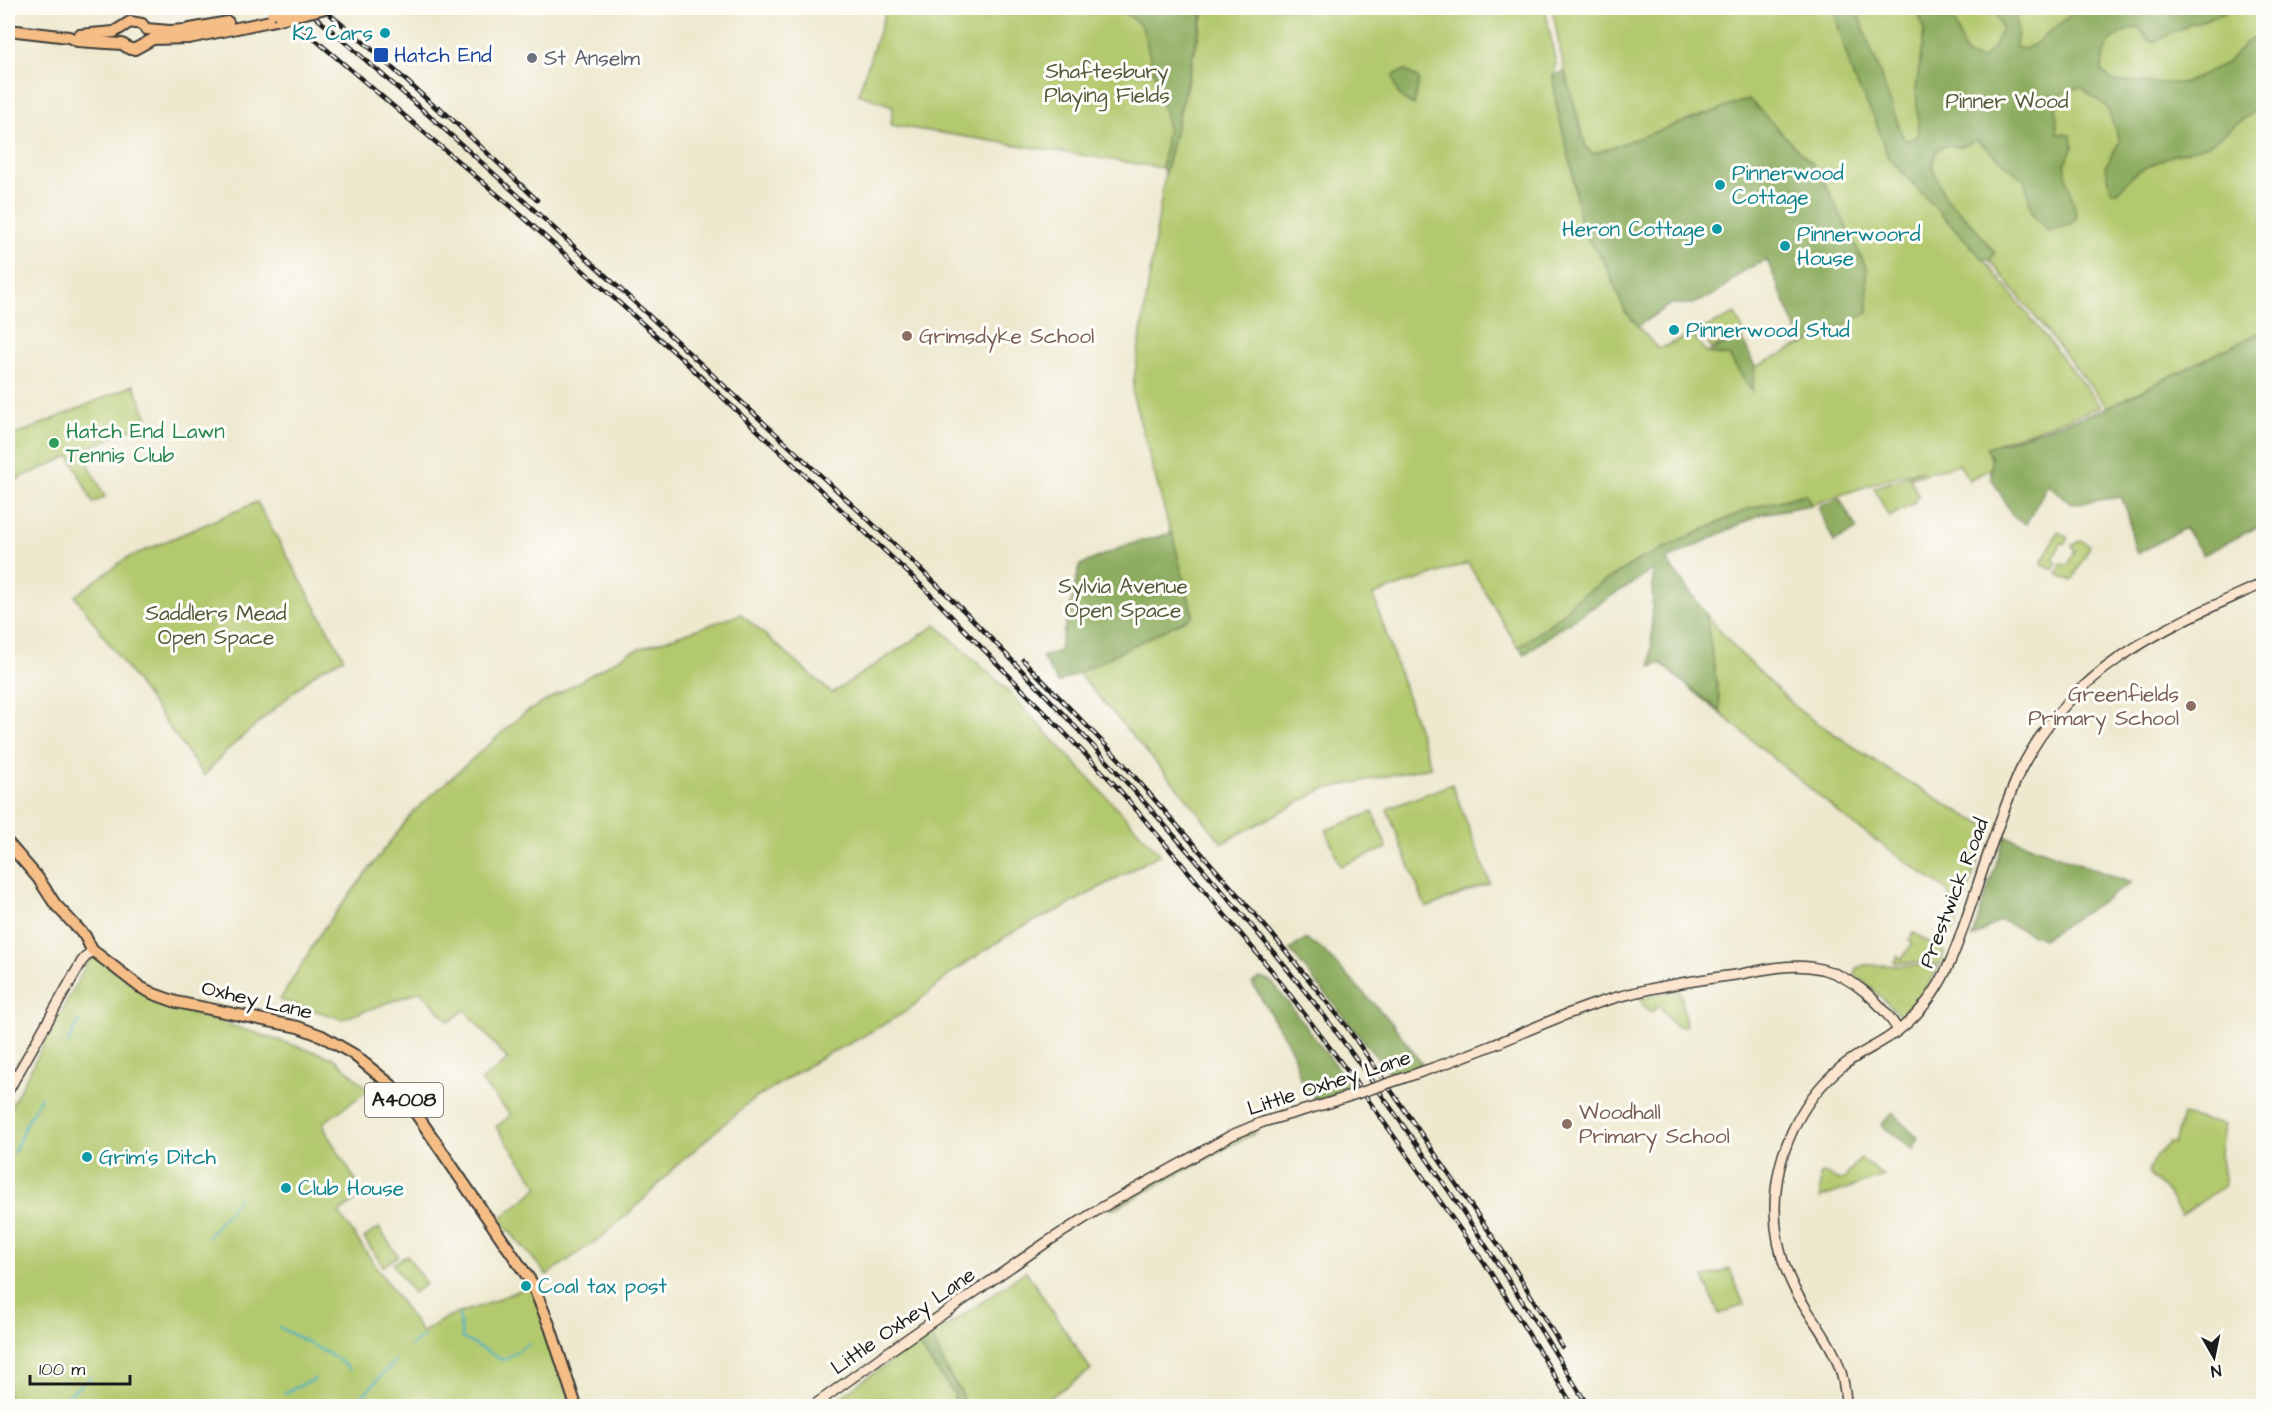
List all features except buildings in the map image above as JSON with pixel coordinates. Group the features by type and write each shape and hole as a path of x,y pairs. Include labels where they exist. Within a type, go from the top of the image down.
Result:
{"main road":[{"path":"69,37 77,41 122,44 135,49 145,42 161,38 189,39 276,16 293,8"},
{"path":"8,30 69,37 107,33 135,22 146,29 185,30 326,8"},
{"path":"122,27 120,34 122,44"},
{"path":"145,42 146,29"},
{"name":"Prestwick Road","path":"1846,1407 1844,1380 1834,1352 1796,1291 1783,1258 1776,1223 1777,1185 1788,1141 1796,1123 1817,1091 1840,1068 1898,1030 1925,1004 1947,968 2012,790 2034,745 2068,700 2086,682 2118,658 2175,626 2264,583"},
{"name":"Oxhey Lane","path":"8,843 38,878 55,904 85,936 92,950 140,987 177,1002 298,1027 322,1036 365,1063 391,1085 417,1115 532,1283 550,1327 576,1407"},
{"path":"8,1091 82,960 92,950"},
{"name":"Little Oxhey Lane","path":"813,1407 1022,1259 1101,1208 1248,1127 1401,1079 1479,1051 1582,1008 1623,995 1685,982 1783,967 1805,966 1821,968 1845,977 1870,997 1898,1030"}],"green space":[{"name":"Shaftesbury Playing Fields","path":"887,8 1204,8 1194,54 1205,8 1545,8 1556,64 1553,74 1556,103 1571,164 1581,229 1603,259 1625,311 1658,349 1692,335 1707,353 1729,356 1752,391 1755,367 1867,313 1867,269 1826,187 1749,99 1593,154 1586,148 1564,69 1552,8 2263,8 2263,331 2108,408 1988,258 1983,258 2101,407 1987,447 1994,467 1969,480 1959,464 1910,478 1919,497 1914,500 1915,503 1889,517 1874,488 1923,470 1899,475 1811,505 1805,494 1748,509 1637,561 1573,601 1563,614 1520,646 1517,646 1468,563 1373,595 1431,767 1324,789 1222,843 1190,802 1078,673 1193,614 1133,396 1133,386 1165,174 1193,59 1162,168 891,125 893,106 858,94"},
{"path":"1118,8 1204,8 1165,174 1162,167 1168,127 1142,26"},
{"name":"Pinner Wood","path":"1833,8 1856,8 1904,140 1914,139 1919,134 1916,89 1924,31 1917,8 1950,8 1966,56 1982,59 1993,48 2002,28 1993,8 2014,8 2018,34 2015,47 2025,49 2035,44 2079,8 2240,8 2189,25 2154,42 2148,40 2138,27 2121,33 2107,46 2102,71 2114,82 2185,83 2228,62 2248,40 2263,33 2263,105 2208,145 2168,157 2135,173 2118,192 2112,192 2105,166 2120,141 2106,106 2080,87 2056,96 2057,133 2070,135 2073,147 2065,163 2077,217 2069,225 2048,231 2033,215 2024,180 1977,140 1960,147 1946,146 1937,149 1932,165 1944,196 1973,225 1995,253 1990,260 1983,259 1888,157 1874,117 1853,77"},
{"path":"1405,70 1419,79 1414,105 1401,97 1395,86 1393,75"},
{"path":"1565,72 1586,148 1593,154 1749,99 1819,171 1867,269 1868,313 1803,345 1767,260 1745,270 1715,294 1693,304 1671,304 1638,326 1625,311 1603,259 1581,230 1571,164 1556,103 1553,74"},
{"path":"1735,314 1745,334 1711,349 1702,329"},
{"path":"2263,331 2263,524 2203,555 2185,528 2137,554 2127,511 2121,497 2071,504 2048,484 2026,524 2014,518 1991,477 1991,456 1986,448 2100,411"},
{"path":"1742,337 1755,367 1752,392 1729,356 1707,353"},
{"name":"Hatch End Lawn Tennis Club","path":"134,385 149,421 82,451 105,497 93,503 70,456 8,483 8,438"},
{"path":"1806,494 1811,505 1761,514 1666,560 1706,614 1721,712 1660,663 1651,667 1653,570 1561,627 1525,654 1517,646 1563,614 1573,601 1637,561 1748,509"},
{"path":"1839,498 1857,529 1834,542 1818,507"},
{"name":"Saddlers Mead Open Space","path":"257,502 344,658 318,671 225,752 204,776 75,596 125,559"},
{"path":"2058,531 2068,540 2065,544 2061,543 2053,559 2057,563 2053,570 2041,564"},
{"name":"Sylvia Avenue Open Space","path":"1172,533 1193,616 1058,683 1042,657 1059,651 1080,565 1127,545"},
{"path":"2081,540 2090,546 2072,581 2057,574 2061,564 2068,565 2075,550 2072,546"},
{"path":"741,614 832,693 936,625 1003,686 1160,854 1065,907 1018,929 958,968 907,1011 827,1054 748,1103 675,1167 604,1235 547,1275 499,1219 538,1186 496,1127 511,1115 481,1081 508,1060 465,1010 449,1022 421,991 342,1019 280,1000 321,932 413,812 523,714 630,652"},
{"path":"1706,614 1735,648 1801,712 1893,773 1972,819 1989,826 1956,927 1943,937 1952,924 1948,891 1850,822 1660,663 1651,667 1653,619"},
{"path":"1452,784 1490,883 1426,908 1387,809"},
{"path":"1373,812 1387,848 1340,866 1326,830"},
{"path":"2005,836 2131,883 2043,939 2000,920 1972,938"},
{"path":"1914,933 1944,951 1941,964 1894,962 1898,956 1902,959 1912,943 1909,940"},
{"path":"1305,939 1321,948 1392,1023 1422,1064 1394,1079 1290,950"},
{"path":"92,954 155,1001 334,1058 369,1090 323,1123 327,1134 364,1194 339,1213 422,1333 447,1317 484,1305 531,1285 573,1406 8,1406 8,1112"},
{"path":"1865,965 1939,967 1923,993 1900,1016 1871,987 1855,975 1856,968"},
{"path":"1260,978 1272,982 1354,1090 1317,1102 1301,1081 1292,1050 1252,983"},
{"path":"1677,990 1681,992 1686,1026 1680,1027 1672,1023 1658,1005 1652,1013 1643,1005 1641,998"},
{"path":"1893,1113 1918,1138 1913,1149 1881,1125"},
{"path":"2182,1115 2224,1125 2220,1152 2225,1185 2181,1216 2169,1194 2150,1176 2148,1171 2156,1156 2169,1143 2174,1144"},
{"path":"1251,1130 1256,1132 1112,1210 1112,1207"},
{"path":"1860,1158 1884,1176 1820,1198 1820,1174 1826,1173 1837,1180 1844,1179"},
{"path":"379,1228 398,1256 383,1266 364,1238"},
{"path":"407,1255 426,1284 413,1293 393,1264"},
{"path":"1730,1269 1744,1305 1719,1314 1704,1278"},
{"path":"1026,1271 1091,1370 1037,1406 963,1406 962,1393 948,1373 932,1337"},
{"path":"930,1334 948,1373 962,1393 963,1406 953,1406 955,1395 917,1344"},
{"path":"917,1344 955,1395 953,1406 830,1406 856,1385"}],"waterway":[{"path":"67,1044 79,1021"},
{"path":"14,1152 41,1097"},
{"path":"207,1238 239,1198"},
{"path":"459,1315 462,1338 503,1360 529,1344"},
{"path":"279,1327 336,1358 350,1370"},
{"path":"410,1346 424,1336"},
{"path":"353,1406 395,1361"},
{"path":"47,1406 57,1404 91,1377"},
{"path":"284,1393 315,1379"}],"railway":[{"path":"278,8 513,208 681,358 923,587 1117,787 1272,971 1349,1073 1489,1270 1573,1406"},
{"path":"305,8 521,198 881,532 969,616 1101,754 1268,945 1331,1025 1472,1225 1588,1406"},
{"path":"322,8 367,45 444,115"},
{"path":"439,107 537,200"},
{"path":"1023,660 1120,760 1272,934 1347,1027 1513,1266 1562,1347"}],"place":[{"name":"K2 Cars","path":"385,33"},
{"name":"Hatch End","path":"381,55"},
{"name":"St Anselm","path":"532,58"},
{"name":"Pinnerwood Cottage","path":"1720,185"},
{"name":"Heron Cottage","path":"1717,229"},
{"name":"Pinnerwoord House","path":"1785,246"},
{"name":"Pinnerwood Stud","path":"1674,330"},
{"name":"Grimsdyke School","path":"907,336"},
{"name":"Hatch End Lawn Tennis Club","path":"54,443"},
{"name":"Greenfields Primary School","path":"2191,706"},
{"name":"Woodhall Primary School","path":"1567,1124"},
{"name":"Grim's Ditch","path":"87,1157"},
{"name":"Club House","path":"286,1188"},
{"name":"Coal tax post","path":"526,1286"}]}
